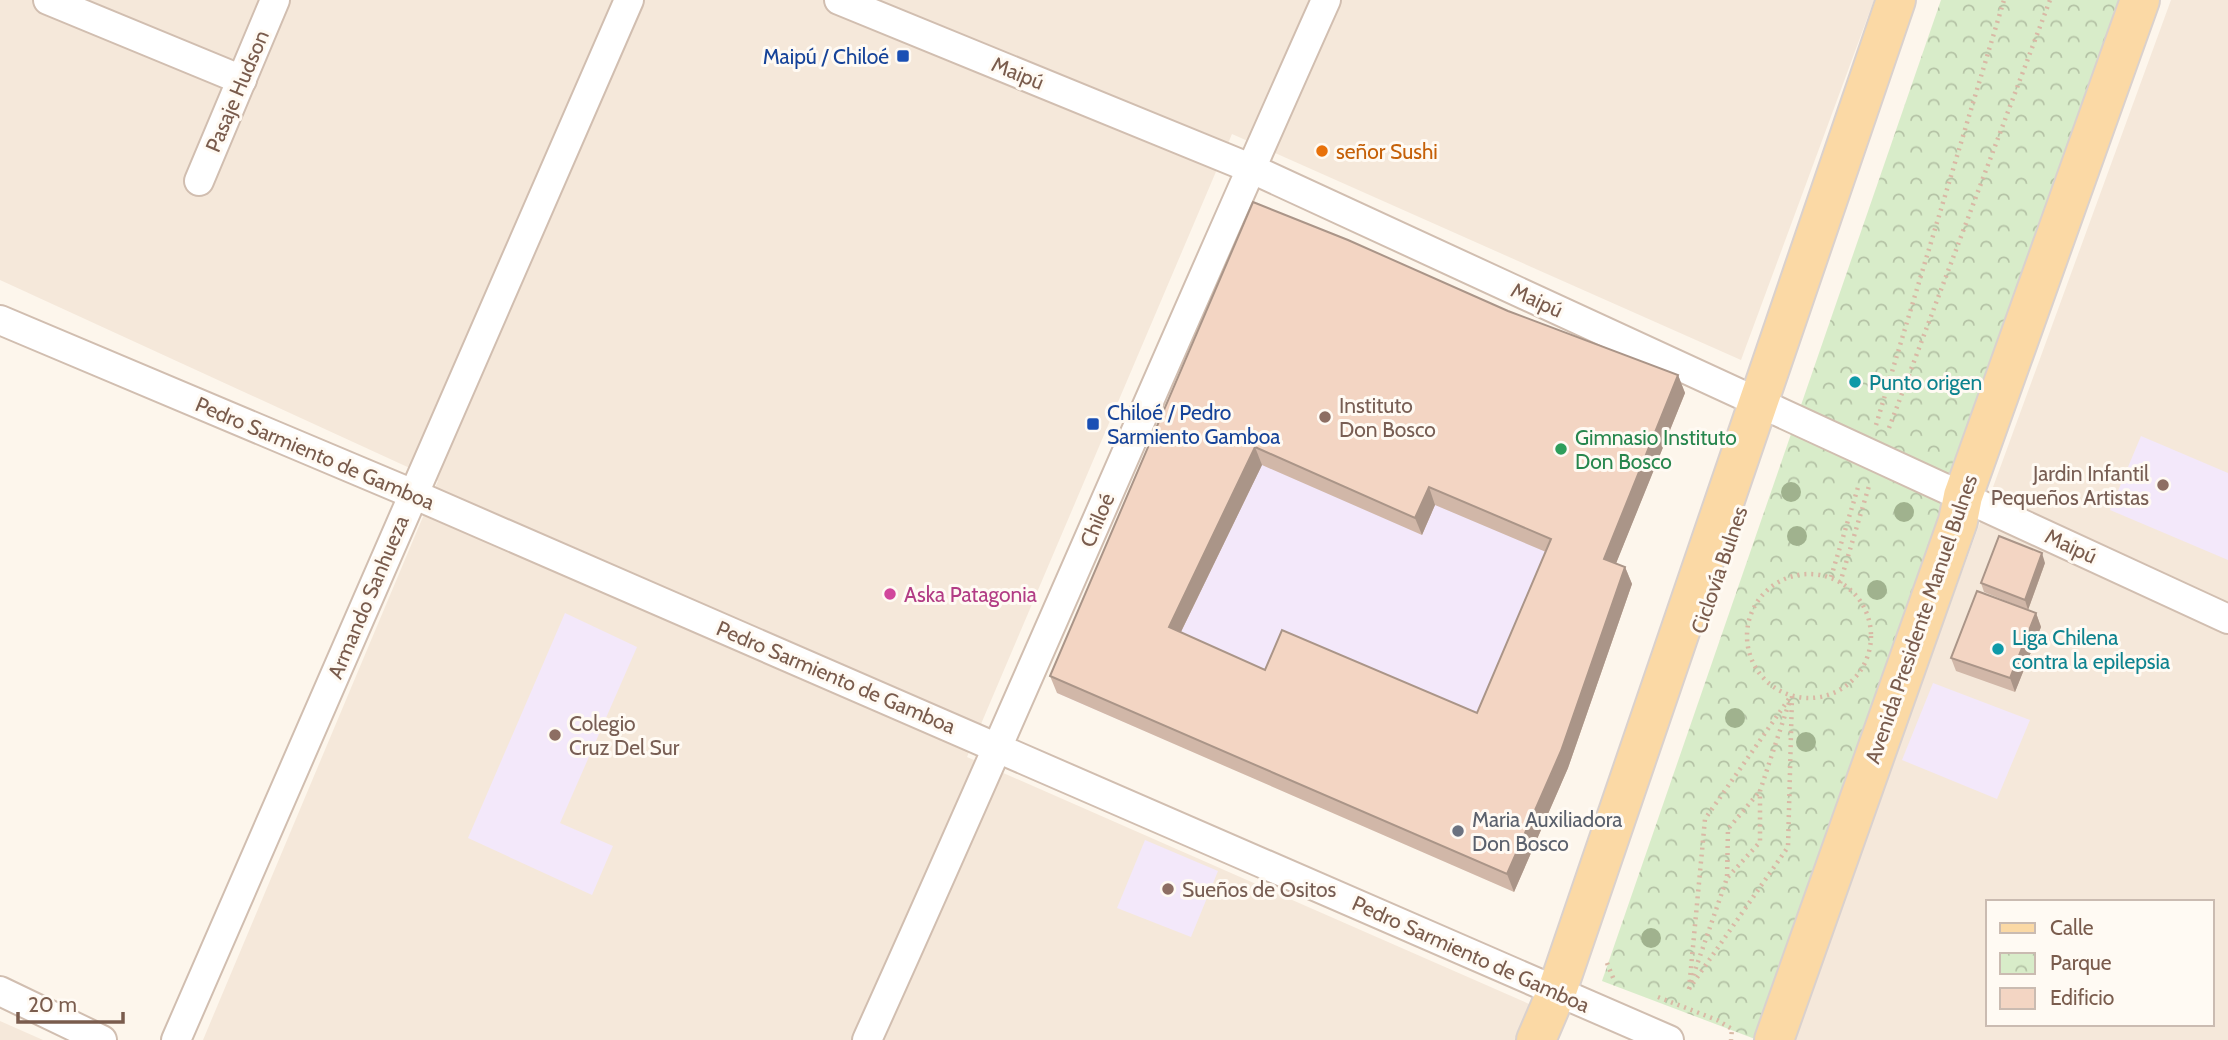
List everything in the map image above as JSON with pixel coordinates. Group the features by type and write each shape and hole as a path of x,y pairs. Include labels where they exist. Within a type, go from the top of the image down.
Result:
{"main road":[{"path":"1536,1040 1557,991 1896,0"},
{"name":"Avenida Presidente Manuel Bulnes","path":"1774,1040 1958,521 1963,496 2140,0"}],"street":[{"path":"48,0 242,80"},
{"name":"Pasaje Hudson","path":"199,181 275,0"},
{"name":"Armando Sanhueza","path":"176,1040 629,0"},
{"name":"Maipú","path":"839,0 1250,168 2228,619"},
{"name":"Chiloé","path":"867,1040 999,747 1250,168 1326,0"},
{"name":"Pedro Sarmiento de Gamboa","path":"0,320 413,494 1670,1040"},
{"path":"0,991 102,1040"}],"path":[{"path":"1840,583 1873,455 2004,0"},
{"path":"1831,578 1873,455 2050,0"},
{"path":"1812,574 1831,578 1849,588 1863,605 1871,624 1871,645 1864,666 1851,682 1833,693 1813,698 1791,696 1774,687 1759,673 1750,655 1747,636 1750,616 1760,599 1774,585 1792,576 1812,574"},
{"path":"1727,878 1760,842 1760,791 1791,696"},
{"path":"1689,989 1705,819 1791,696"},
{"path":"1689,989 1788,847 1791,696"},
{"path":"1689,989 1727,878 1728,829 1760,791"},
{"path":"1608,956 1612,979 1623,984"},
{"path":"1647,993 1717,1020 1732,1030 1731,1040"}],"shaded area":[{"path":"0,0 1874,0 1741,360 1232,134 967,757 1536,1007 1522,1040 203,1040 438,481 0,280"},
{"path":"2171,0 2228,0 2228,1040 1791,1040"},
{"name":"Instituto Don Bosco","path":"1260,219 1558,557 1483,730 1236,770 1057,693"},
{"name":"Jardin Infantil Pequeños Artistas","path":"2141,436 2228,473 2228,560 2110,510"},
{"name":"Colegio Cruz Del Sur","path":"565,613 637,647 560,823 613,846 592,895 468,838"},
{"path":"1933,683 2030,720 1997,799 1902,760"},
{"name":"Sueños de Ositos","path":"1145,840 1218,871 1191,937 1117,908"},
{"path":"0,1021 43,1040 0,1040"}],"green space":[{"path":"1941,0 2122,0 1755,1039 1602,981"}],"building":[{"path":"1253,202 1348,240 1508,311 1678,375 1604,559 1625,567 1561,751 1507,874 1050,676","holes":["1255,447 1415,518 1429,487 1551,539 1477,713 1282,630 1265,670 1169,627"]},
{"path":"1999,536 2042,553 2025,600 1981,583"},
{"name":"Liga Chilena contra la epilepsia","path":"1977,591 2036,613 2010,678 1951,658"}],"place":[{"name":"Maipú / Chiloé","path":"903,56"},
{"name":"señor Sushi","path":"1322,151"},
{"name":"Punto origen","path":"1855,382"},
{"name":"Instituto Don Bosco","path":"1325,417"},
{"name":"Chiloé / Pedro Sarmiento Gamboa","path":"1093,424"},
{"name":"Gimnasio Instituto Don Bosco","path":"1561,449"},
{"name":"Jardin Infantil Pequeños Artistas","path":"2163,485"},
{"name":"Aska Patagonia","path":"890,594"},
{"name":"Liga Chilena contra la epilepsia","path":"1998,649"},
{"name":"Colegio Cruz Del Sur","path":"555,735"},
{"name":"Maria Auxiliadora Don Bosco","path":"1458,831"},
{"name":"Sueños de Ositos","path":"1168,889"}]}
